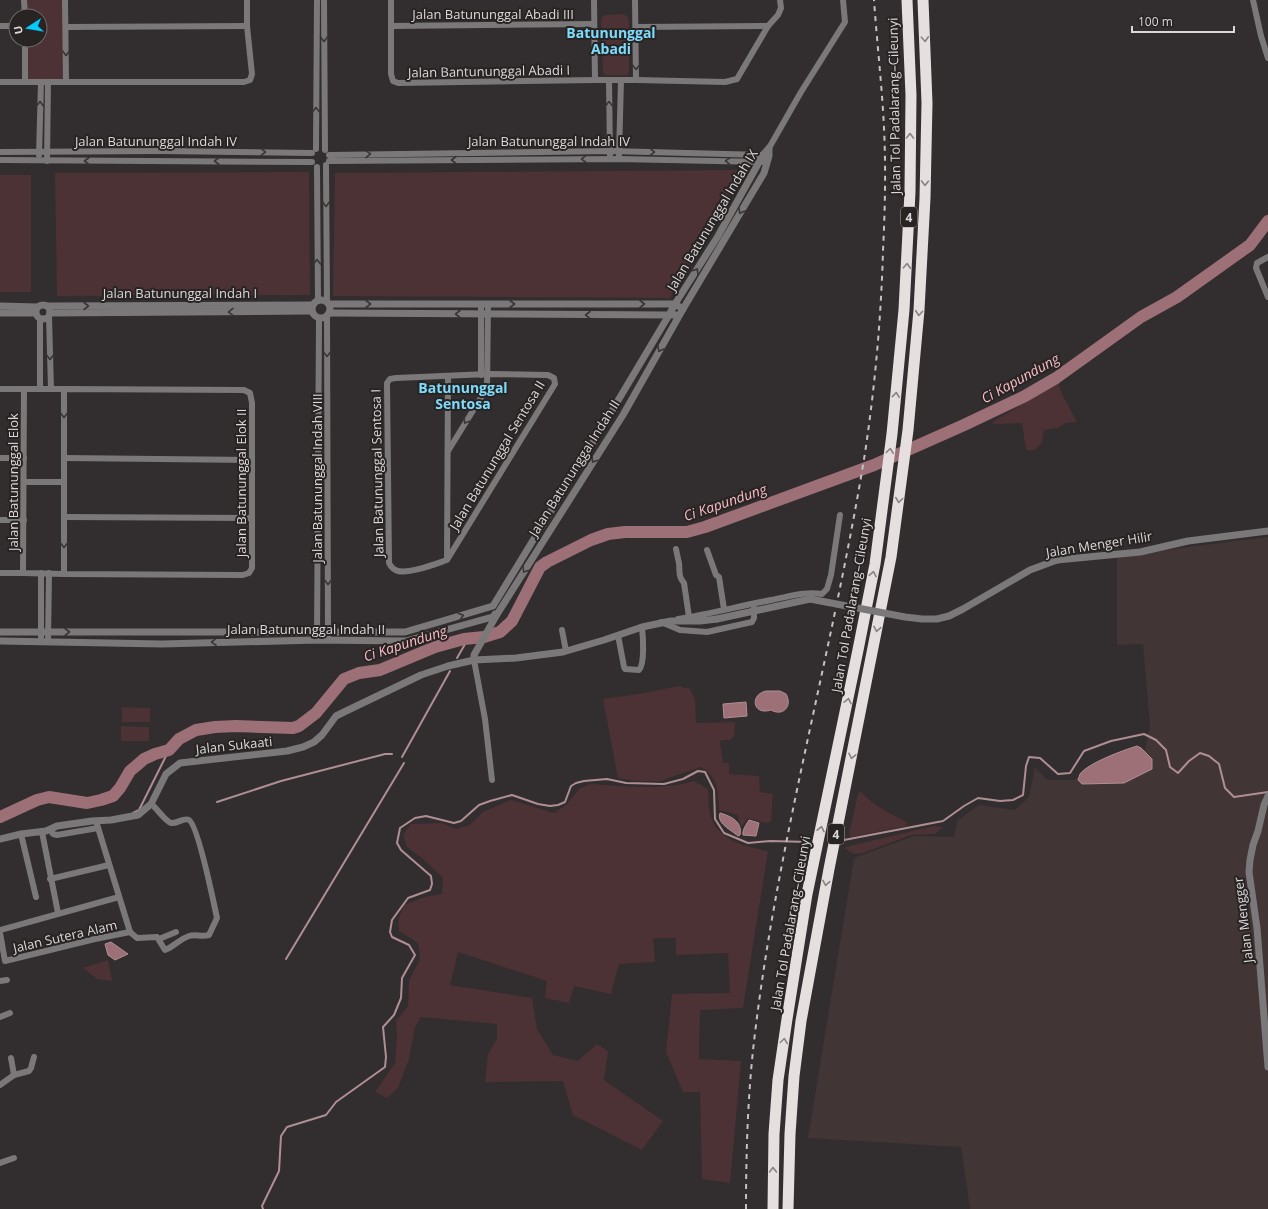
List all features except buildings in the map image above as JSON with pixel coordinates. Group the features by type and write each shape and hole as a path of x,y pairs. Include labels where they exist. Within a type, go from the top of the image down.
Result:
{"highway":[{"name":"Jalan Tol Padalarang–Cileunyi","path":"773,1209 774,1134 778,1080 787,1019 807,894 873,572 892,434 904,310 910,192 911,95 907,0"},
{"name":"4","path":"788,1209 790,1134 794,1076 801,1021 829,869 891,557 908,430 920,310 925,198 927,103 923,0"}],"street":[{"path":"66,0 66,82"},
{"path":"0,82 244,82 250,80 252,74 247,26 247,0"},
{"path":"314,306 322,300 328,303 675,304 681,312 669,315 328,314 319,318 315,315 314,306 317,167 312,162 311,157 314,151 317,0"},
{"path":"324,0 328,303 330,309 328,314"},
{"name":"Jalan Bantununggal Abadi I","path":"391,0 391,74 393,81 398,83 595,80"},
{"path":"594,0 595,80 725,82 737,79 768,26 778,14 781,8 780,0"},
{"path":"635,0 636,80"},
{"name":"Jalan Batununggal Indah IX","path":"669,315 764,159 801,92 846,22 843,0"},
{"path":"1253,0 1261,36 1268,58"},
{"name":"Jalan Batununggal Abadi III","path":"391,26 594,24"},
{"path":"66,27 247,26"},
{"path":"636,27 768,26"},
{"path":"25,48 25,82"},
{"path":"609,80 610,159"},
{"path":"619,159 621,80"},
{"path":"40,161 41,82"},
{"path":"48,82 48,161"},
{"path":"314,151 320,148 327,158"},
{"path":"162,151 162,161"},
{"name":"Jalan Batununggal Indah IV","path":"0,152 314,151"},
{"name":"Jalan Batununggal Indah IV","path":"327,158 610,151 764,159"},
{"path":"317,167 322,167 327,158"},
{"name":"Jalan Batununggal Indah IV","path":"327,158 764,159"},
{"name":"Jalan Batununggal Indah IX","path":"681,312 764,173 764,159"},
{"name":"Jalan Batununggal Indah IV","path":"0,160 312,162"},
{"path":"1268,257 1257,263 1256,268 1268,297"},
{"path":"448,451 487,388 485,375 485,304"},
{"path":"40,389 37,313 41,305 49,308 50,315 51,389"},
{"path":"0,306 37,313 44,319 50,315"},
{"name":"Jalan Batununggal Indah I","path":"47,306 314,306"},
{"name":"Jalan Batununggal Indah I","path":"50,315 314,306"},
{"name":"Jalan Batununggal Indah II","path":"0,642 162,644 227,641 406,641 496,616 623,415 681,312"},
{"path":"0,313 37,313"},
{"name":"Jalan Batununggal Indah VIII","path":"328,314 328,640"},
{"name":"Jalan Batununggal Indah II","path":"0,632 405,632 493,606 669,315"},
{"name":"Jalan Batununggal Indah VIII","path":"317,640 319,318"},
{"path":"447,560 448,376 485,375"},
{"name":"Jalan Batununggal Sentosa II","path":"447,560 555,384 554,378 548,375 485,375"},
{"name":"Jalan Batununggal Sentosa I","path":"447,560 417,570 398,572 392,568 389,563 387,383 390,379 396,378 448,376"},
{"name":"Jalan Batununggal Elok","path":"24,388 24,573"},
{"path":"0,389 64,389 64,574 0,573"},
{"name":"Jalan Batununggal Elok II","path":"64,389 244,390 250,394 252,403 252,568 249,573 243,575 64,574"},
{"path":"0,458 24,458"},
{"path":"64,458 252,460"},
{"path":"24,482 64,482"},
{"path":"671,621 806,593 822,594 827,589 831,575 840,515"},
{"path":"64,517 252,518"},
{"path":"0,520 24,520"},
{"name":"Jalan Menger Hilir","path":"642,626 671,621 700,621 717,619 810,599 905,617 937,619 949,616 1030,570 1057,560 1140,552 1188,541 1268,531"},
{"path":"676,549 679,565 678,570 680,579 684,583 689,617"},
{"path":"707,550 716,575 719,577 724,609"},
{"path":"40,642 41,573"},
{"path":"48,642 49,573"},
{"path":"661,622 680,630 707,632 752,622 754,618 753,604"},
{"path":"492,780 485,719 474,658 496,616 493,606"},
{"path":"618,634 625,669 639,670 642,666 644,640 642,626"},
{"name":"Jalan Sukaati","path":"0,839 21,834 42,832 57,826 97,827 111,820 136,816 151,804 163,778 180,763 287,751 303,747 314,742 322,735 333,719 342,713 421,676 448,666 474,658 516,658 566,651 642,626"},
{"path":"562,630 566,651"},
{"name":"Jalan Mengger","path":"1268,796 1253,845 1249,872 1257,928 1268,1067"},
{"path":"151,804 168,822 174,823 186,820 190,821 193,826 201,849 217,918 209,935 188,936 171,948 165,950 158,938"},
{"path":"97,827 130,932 137,938 158,938 176,932"},
{"path":"42,832 50,879 58,913"},
{"path":"21,834 36,897"},
{"path":"50,879 109,865"},
{"path":"0,930 58,913 119,898"},
{"name":"Jalan Sutera Alam","path":"0,933 5,961 130,932"},
{"path":"0,981 7,980"},
{"path":"0,1017 10,1013"},
{"path":"0,1085 14,1075 30,1070 34,1057"},
{"path":"11,1058 14,1075"},
{"path":"0,1163 14,1158"}],"shaded area":[{"path":"25,0 64,0 65,81 25,81 25,48 48,48 48,8 25,8"},
{"path":"624,14 628,17 629,21 628,75 605,75 603,72 601,21 603,16 606,15"},
{"path":"742,170 670,298 333,296 335,173"},
{"path":"309,172 310,295 57,296 55,173"},
{"path":"0,175 31,175 31,292 0,292"},
{"path":"1058,383 1062,394 1077,422 1066,423 1058,428 1044,430 1042,442 1035,450 1026,450 1022,423 992,424 994,421"},
{"path":"1268,537 1268,1209 970,1209 961,1147 808,1138 854,858 914,836 954,837 957,821 979,805 1015,810 1029,797 1035,767 1047,780 1074,780 1106,761 1145,749 1150,727 1143,644 1117,645 1117,556"},
{"path":"678,686 690,689 695,699 696,723 735,722 734,736 730,740 721,740 720,744 723,763 729,763 729,774 759,776 760,792 773,794 771,822 765,823 748,818 742,826 738,815 719,810 718,791 714,781 711,776 701,767 660,781 635,781 618,778 603,699 645,693"},
{"path":"766,691 780,691 786,694 788,703 786,709 775,712 771,710 760,710 757,708 755,700 757,696"},
{"path":"746,702 747,716 724,718 723,704"},
{"path":"122,707 150,708 150,722 122,722"},
{"path":"121,726 149,727 149,741 121,741"},
{"path":"1137,746 1152,759 1152,769 1124,783 1082,784 1078,780 1080,774 1090,766 1107,757"},
{"path":"694,781 708,789 710,814 720,832 734,842 768,851 743,1008 700,1010 699,1059 741,1061 730,1183 702,1179 700,1092 683,1092 666,1052 672,994 730,993 728,953 676,955 676,938 653,938 655,962 619,964 611,994 574,986 569,1003 545,998 547,981 458,952 450,985 532,998 537,1029 553,1055 578,1061 597,1044 608,1051 604,1080 663,1121 642,1150 573,1115 563,1081 485,1082 488,1054 497,1039 497,1024 421,1017 415,1027 409,1059 398,1088 387,1098 375,1092 395,1063 397,1036 396,1021 408,1006 409,981 420,959 418,943 399,931 398,921 404,905 424,897 442,894 443,878 423,859 407,847 403,835 411,824 441,823 456,829 470,825 483,812 511,800 554,813 566,805 580,788 590,784 655,787"},
{"path":"860,791 876,805 907,822 906,826 851,837 849,834"},
{"path":"720,813 732,818 738,823 740,826 740,835 738,836 722,823 719,817"},
{"path":"749,820 759,823 756,836 743,835 744,829"},
{"path":"934,826 943,827 935,834 911,835 863,853 854,854 844,848 853,845"},
{"path":"111,942 128,954 115,960 108,955 105,944"},
{"path":"108,960 112,981 97,979 83,968"}],"waterway":[{"name":"Ci Kapundung","path":"0,817 37,800 49,797 87,803 113,796 120,788 130,771 144,759 169,750 179,739 196,730 236,726 293,728 299,726 316,713 344,679 359,673 380,670 435,647 464,639 484,637 500,632 512,621 540,567 591,540 608,534 625,532 687,532 705,527 874,465 964,425 1025,396 1056,378 1141,317 1177,297 1250,245 1268,221"},
{"path":"457,658 468,639"},
{"path":"402,757 450,671"},
{"path":"844,840 943,821 978,798 1000,801 1013,800 1023,795 1026,766 1029,757 1040,758 1058,774 1070,773 1084,751 1111,741 1144,734 1156,740 1166,750 1170,767 1178,773 1189,761 1200,753 1209,756 1219,764 1225,788 1234,797 1268,792"},
{"path":"133,813 139,810 169,750"},
{"path":"217,802 281,781 385,754 392,754"},
{"path":"286,959 404,763"},
{"path":"263,1209 262,1206 279,1171 281,1136 287,1127 326,1115 336,1102 385,1067 386,1057 383,1027 394,1015 401,998 402,978 415,955 409,945 392,937 390,932 392,920 408,898 430,890 432,884 431,876 401,850 397,843 400,828 415,818 426,816 454,823 461,821 479,805 512,795 538,804 550,806 558,805 565,802 571,786 584,781 607,779 626,783 664,784 683,779 698,771 705,772 714,790 715,819 724,833 748,843 770,841 810,842"}],"railway":[{"path":"746,1209 749,1094 756,1025 766,953 793,810 852,525 865,453 875,378 881,302 885,143 874,0"}],"district":[{"name":"Batununggal Abadi","path":"611,40"},
{"name":"Batununggal Sentosa","path":"463,396"}]}
